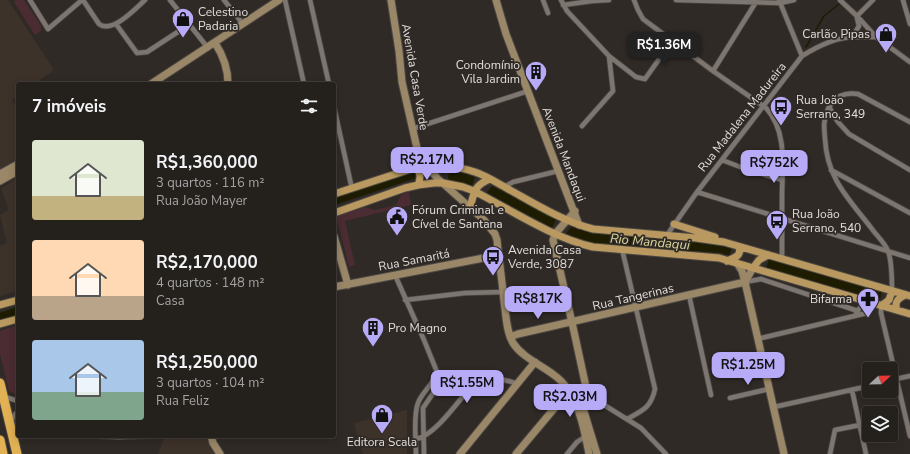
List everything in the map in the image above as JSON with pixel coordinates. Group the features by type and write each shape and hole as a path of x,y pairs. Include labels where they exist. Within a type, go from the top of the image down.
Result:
{"highway":[{"path":"0,383 17,454"},
{"path":"0,440 3,454"}],"main road":[{"path":"161,82 215,43 279,0"},
{"name":"Avenida Casa Verde","path":"391,0 400,51 402,82 419,157 442,183 484,220 495,234 510,337"},
{"name":"Avenida Mandaqui","path":"496,0 506,34 579,225"},
{"path":"215,43 224,61 228,75 228,82"},
{"path":"416,167 420,176 418,185"},
{"path":"336,193 416,167 452,167 475,172 567,220 593,229 667,235 724,242 908,296"},
{"path":"0,181 9,172"},
{"path":"470,208 474,191 483,182 490,179"},
{"path":"336,212 405,188 434,182 442,183 463,187 474,191 555,234 568,240 593,247 719,258 910,314"},
{"path":"575,212 555,234 553,240 586,388 582,399 582,405 588,435 589,454"},
{"path":"674,224 718,238 724,242"},
{"path":"336,243 348,285"},
{"path":"727,260 738,255 740,251 739,247"},
{"name":"Rua Samaritá","path":"336,287 499,255"},
{"path":"745,282 755,269 759,260 768,255"},
{"path":"737,264 742,271 745,282 784,454"},
{"name":"Rua Tangerinas","path":"510,337 745,282"},
{"path":"881,306 889,300 892,291"},
{"path":"897,310 897,301 908,296"},
{"path":"0,305 16,301"},
{"path":"0,324 16,319"},
{"path":"510,337 518,348 556,376 572,394 597,454"},
{"path":"460,454 535,362"},
{"path":"516,454 558,402 568,395 585,393"},
{"path":"212,439 220,454"}],"street":[{"path":"30,0 48,29 82,0 102,26 116,24 145,0"},
{"path":"170,0 208,48"},
{"path":"224,0 243,24"},
{"path":"285,0 304,82"},
{"path":"310,0 329,82"},
{"path":"543,0 548,13"},
{"path":"609,0 562,3 567,11 609,56 636,77 645,79 672,41"},
{"path":"634,0 643,19 763,106 772,115 781,138 783,152 782,259"},
{"path":"676,0 756,2 794,0"},
{"path":"840,0 857,16 876,38 910,62"},
{"path":"857,16 873,0"},
{"path":"904,0 910,24"},
{"path":"779,1 802,56"},
{"path":"713,71 756,2"},
{"path":"853,36 859,26 857,16"},
{"path":"116,24 137,53 147,52 190,24"},
{"name":"Rua Madalena Madureira","path":"667,235 697,192 802,56 826,42 853,36 876,38"},
{"path":"582,126 613,91 609,56"},
{"path":"412,129 528,91"},
{"path":"892,291 888,252 847,199 839,187 831,170 825,149 824,122 829,107 839,96 850,93 858,94 910,122"},
{"path":"829,107 838,122 849,134 910,170"},
{"path":"336,116 352,189"},
{"path":"722,160 782,180"},
{"path":"831,170 910,213"},
{"path":"504,187 513,182 558,171"},
{"path":"697,192 910,258"},
{"path":"622,249 655,390 653,398 647,407 627,419"},
{"path":"755,269 761,279"},
{"path":"395,275 437,372 438,386 423,408 424,454"},
{"name":"Rua Tangerinas","path":"745,282 761,279 858,311"},
{"path":"405,300 465,293 503,292"},
{"path":"688,295 711,395"},
{"path":"850,317 858,311 863,301"},
{"path":"881,306 891,362"},
{"path":"758,339 867,313"},
{"path":"416,454 417,405 435,379 437,372"},
{"path":"898,379 910,376"},
{"path":"416,439 423,438 433,430 469,388 477,383 497,378 518,384"},
{"path":"774,407 862,388"},
{"path":"730,398 769,389"},
{"path":"852,390 866,454"},
{"path":"585,393 627,419 649,435 666,454"},
{"path":"898,394 910,436"},
{"path":"3,396 16,400"},
{"path":"10,423 16,413"},
{"path":"830,454 835,430 860,425"},
{"path":"567,454 577,442 588,435"}],"shaded area":[{"path":"0,0 8,0 54,70 37,82 16,82 16,97 12,100 16,105 16,161 0,172"},
{"path":"16,0 24,0 41,26 41,31 35,35 14,2"},
{"path":"16,178 16,292 0,296 0,246 7,243 0,215 8,210 1,189"},
{"path":"409,192 411,205 345,221 355,265 349,267 336,216 366,207 374,210 396,205 401,195"},
{"path":"16,326 16,394 9,391 0,354 0,331"},
{"name":"Editora Scala","path":"407,410 407,454 363,454 354,423"},
{"path":"164,438 203,438 210,443 218,454 158,454"}],"water":[{"path":"449,170 465,173 475,177 472,186 448,181"},
{"path":"492,186 556,219 552,228 487,193"},
{"path":"571,227 591,233 716,243 732,247 729,256 722,253 605,245 574,239 566,234"},
{"path":"769,259 882,291 880,301 861,295 849,294 766,269"}],"waterway":[{"path":"806,47 824,16 839,4"},
{"name":"Rio Mandaqui","path":"336,200 413,175"},
{"name":"Rio Mandaqui","path":"0,317 16,312"}],"place":[{"name":"Celestino Padaria","path":"183,38"},
{"name":"Carlão Pipas","path":"886,54"},
{"name":"Condomínio Vila Jardim","path":"536,92"},
{"name":"Rua João Serrano, 349","path":"781,126"},
{"name":"Fórum Criminal e Cível de Santana","path":"397,236"},
{"name":"Rua João Serrano, 540","path":"777,240"},
{"name":"Avenida Casa Verde, 3087","path":"493,276"},
{"name":"Bifarma","path":"868,318"},
{"name":"Pro Magno","path":"373,348"},
{"name":"Editora Scala","path":"382,434"}]}
